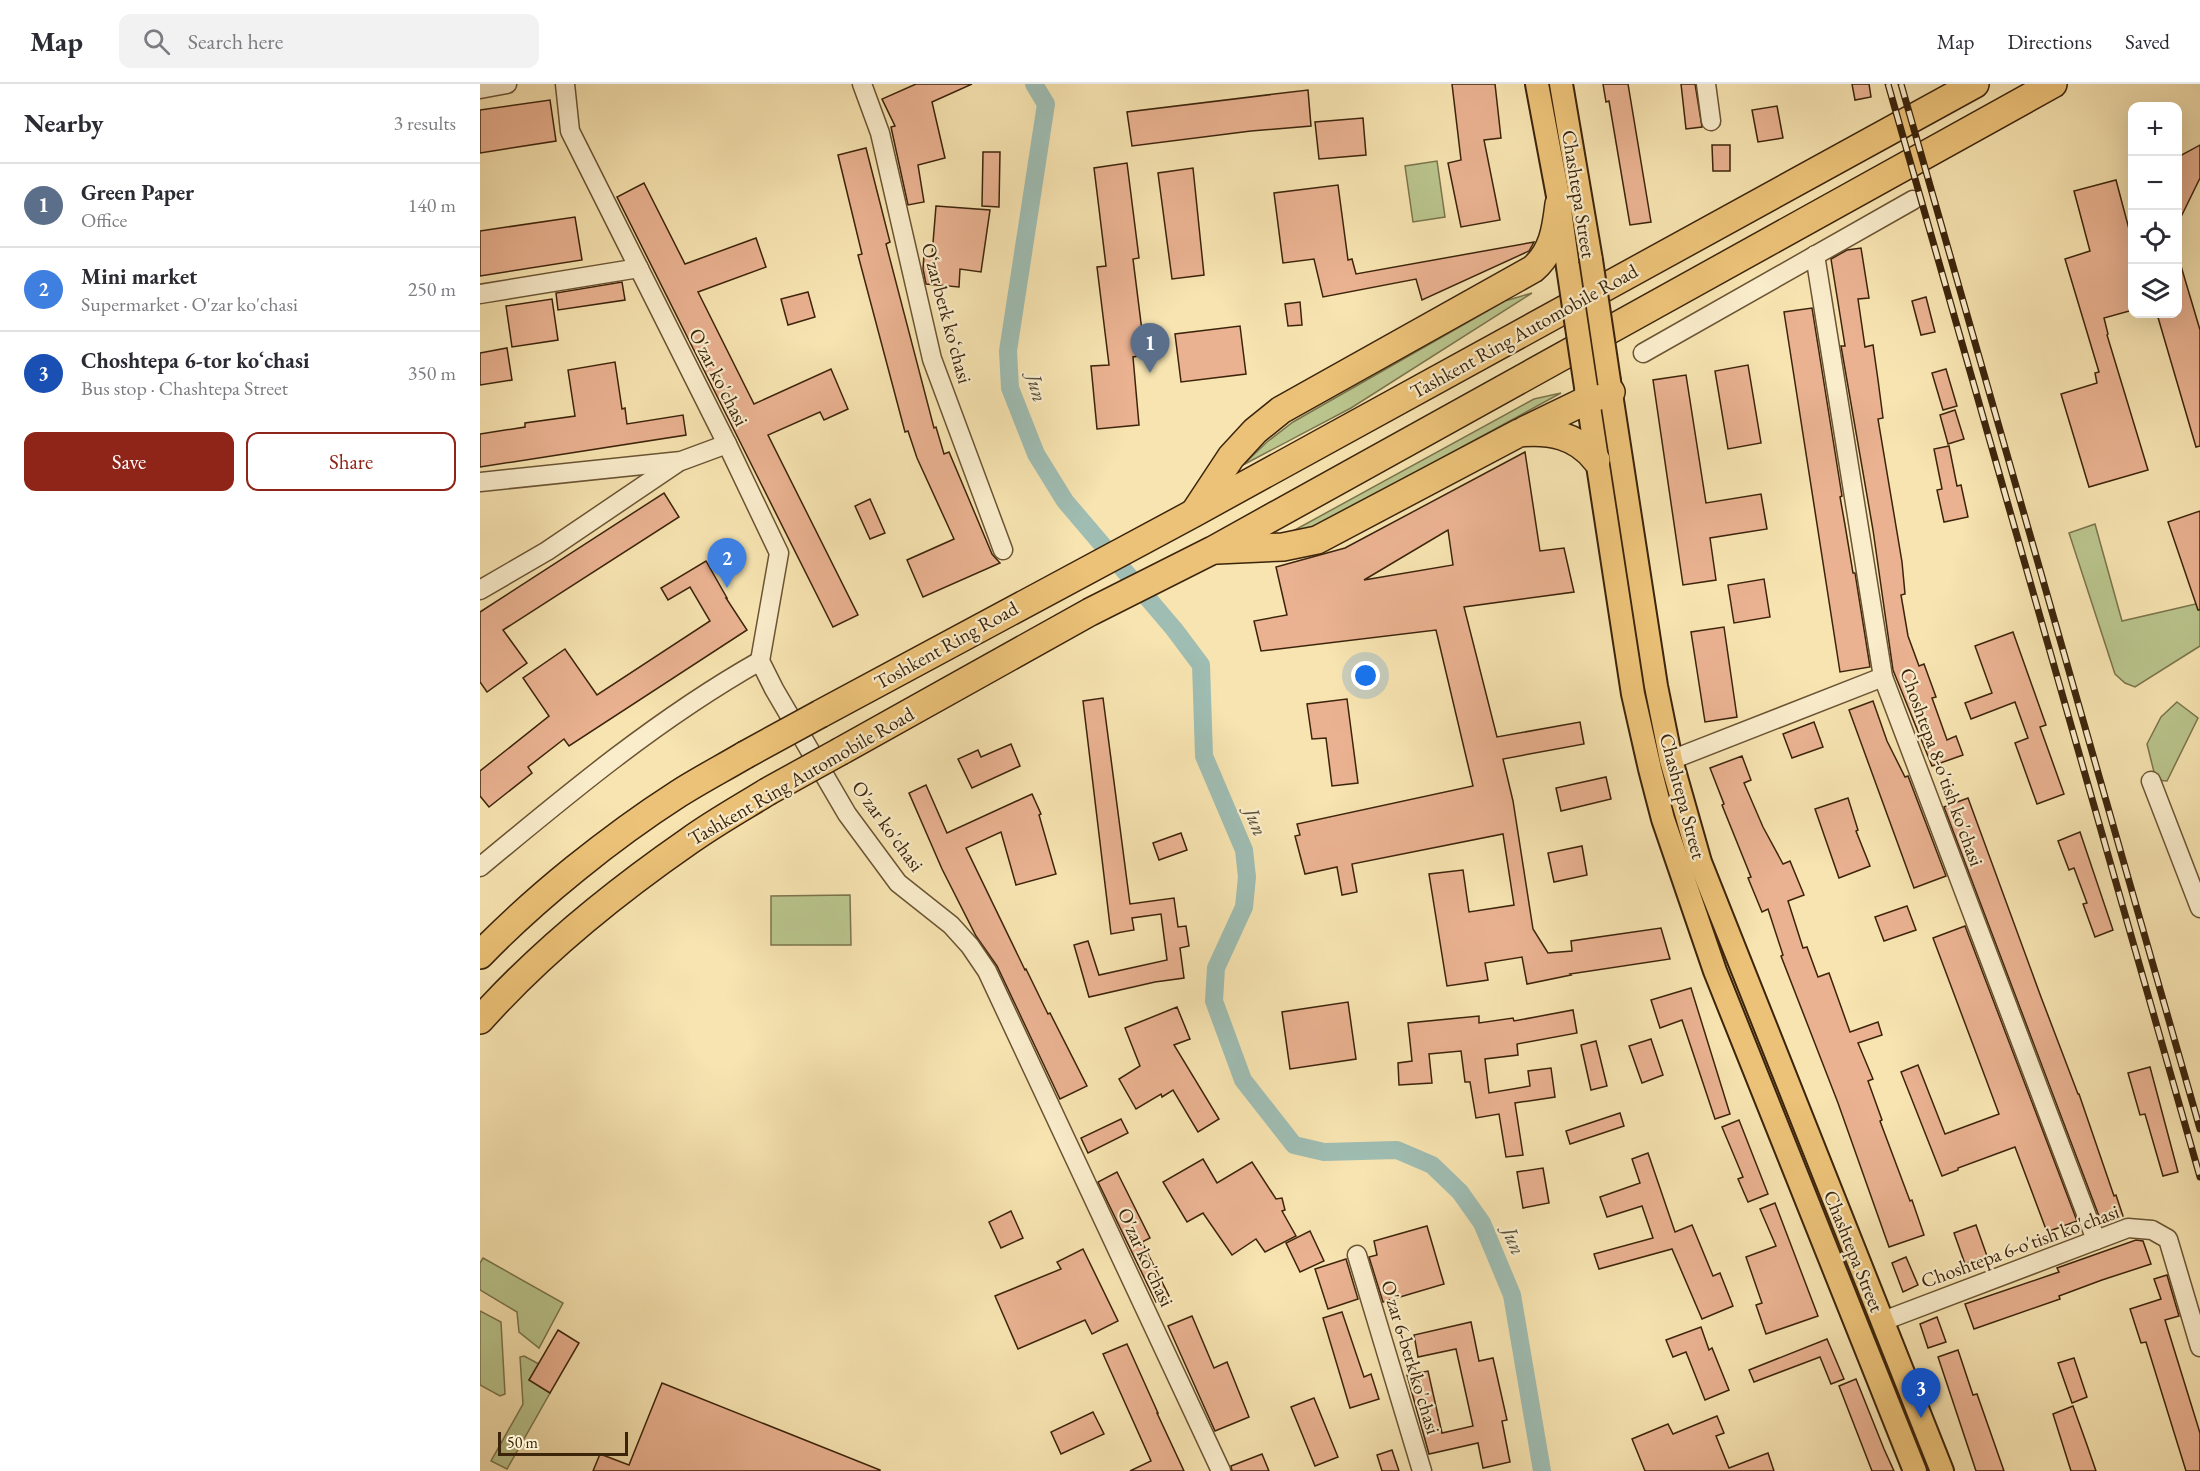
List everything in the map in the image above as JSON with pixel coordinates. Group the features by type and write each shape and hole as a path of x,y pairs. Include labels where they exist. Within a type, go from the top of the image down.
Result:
{"highway":[{"name":"Tashkent Ring Automobile Road","path":"1072,577 1194,513 1975,84"},
{"name":"Tashkent Ring Automobile Road","path":"480,1020 503,994 608,902 690,840 767,792 1090,612 1213,550 2053,84"},
{"path":"1194,513 1231,457 1255,431 1281,410 1533,269 1540,263 1554,237 1559,204"},
{"path":"1213,550 1283,548 1317,540 1598,390"},
{"path":"1519,433 1543,432 1568,437 1583,446 1596,460"},
{"name":"Toshkent Ring Road","path":"480,955 540,899 677,794 1072,577"}],"main road":[{"name":"Chashtepa Street","path":"1537,84 1568,267 1598,390 1671,760 1700,862 1942,1471"},
{"name":"Chashtepa Street","path":"1561,84 1591,260 1598,390 1596,460 1633,694 1652,779 1678,867 1715,971 1915,1471"},
{"path":"1792,1162 1815,1151"}],"street":[{"path":"480,89 507,84"},
{"name":"O'zar ko'chasi","path":"565,84 570,130 727,444 779,554 760,661 847,814 898,884 951,925 970,946 987,971 1221,1471"},
{"name":"Oʻzar berk koʻchasi","path":"862,84 880,133 932,359 1003,550"},
{"path":"1706,84 1711,121"},
{"path":"1643,353 1913,200"},
{"name":"Choshtepa 8-o'tish ko'chasi","path":"1815,255 1883,677 2096,1240"},
{"path":"480,294 639,268"},
{"path":"480,590 547,550 681,461 727,444"},
{"path":"480,482 681,461"},
{"path":"480,867 622,753 722,682 760,661"},
{"path":"1671,760 1883,677"},
{"path":"2151,781 2200,908"},
{"name":"Choshtepa 6-o'tish ko'chasi","path":"1883,1321 2128,1228 2152,1230 2168,1239 2200,1347"},
{"name":"O'zar 6-berk ko'chasi","path":"1357,1255 1422,1471"}],"green space":[{"path":"1437,161 1445,217 1413,222 1405,166"},
{"path":"1532,293 1351,408 1243,465 1293,422 1505,301"},
{"path":"1561,393 1313,528 1282,537 1534,399"},
{"path":"2095,524 2122,621 2200,603 2200,646 2135,687 2125,683 2115,674 2069,533"},
{"path":"2177,702 2198,718 2167,781 2156,780 2147,744 2161,717"},
{"path":"850,895 851,945 771,945 771,896"},
{"path":"483,1258 563,1303 539,1348 519,1332 517,1312 480,1290 480,1263"},
{"path":"480,1311 501,1322 505,1394 500,1396 480,1385"},
{"path":"524,1356 539,1364 529,1380 550,1393 507,1469 491,1461 523,1404 520,1357"}],"building":[{"path":"916,84 972,84 932,102 945,158 918,165 924,202 908,205 891,127 895,126 882,99"},
{"path":"1452,84 1495,84 1501,138 1484,140 1500,220 1461,227 1448,163 1461,160"},
{"path":"1603,84 1628,84 1651,222 1630,225 1609,101 1606,102"},
{"path":"1681,84 1695,84 1702,127 1686,129"},
{"path":"1852,84 1869,84 1871,97 1855,100"},
{"path":"1308,90 1311,126 1132,146 1127,112"},
{"path":"550,100 556,141 480,153 480,110"},
{"path":"1777,106 1783,138 1758,142 1752,110"},
{"path":"1363,118 1366,155 1319,159 1315,122"},
{"path":"1712,145 1730,145 1730,171 1713,171"},
{"path":"2200,145 2200,178 2182,215 2182,156"},
{"path":"866,148 890,242 886,244 934,428 936,427 944,454 949,452 992,554 1000,563 923,597 907,560 954,539 917,458 908,431 905,432 858,255 862,254 838,155"},
{"path":"983,152 1000,152 999,207 982,206"},
{"path":"1127,163 1139,258 1133,259 1145,355 1133,357 1139,425 1097,429 1091,366 1109,365 1097,267 1106,266 1094,168"},
{"path":"1193,168 1204,275 1172,279 1158,173"},
{"path":"2116,180 2128,225 2128,311 2104,318 2107,335 2148,470 2089,487 2061,394 2097,383 2095,373 2099,372 2065,259 2090,251 2074,191"},
{"path":"644,183 685,264 756,238 766,267 698,292 754,404 831,369 848,409 824,420 820,412 768,435 858,615 833,627 617,197"},
{"path":"1338,185 1348,260 1352,259 1356,274 1534,242 1529,251 1422,300 1416,279 1323,297 1314,259 1283,263 1274,193"},
{"path":"936,206 990,210 981,272 960,269 959,287 926,284 923,269 924,255 932,255"},
{"path":"575,217 582,260 480,276 480,231"},
{"path":"1861,248 1869,298 1858,299 1865,347 1873,345 1883,418 1878,419 1902,562 1905,594 1901,595 1908,636 1919,666 1924,664 1936,697 1932,698 1947,740 1956,736 1963,755 1932,766 1893,670 1873,530 1841,346 1845,346 1831,259 1847,250"},
{"path":"2182,269 2200,330 2200,446 2196,447 2158,318 2182,318"},
{"path":"622,282 625,300 558,310 556,293"},
{"path":"808,292 815,317 788,325 781,299"},
{"path":"1926,297 1935,332 1921,335 1912,301"},
{"path":"552,299 558,340 512,347 506,306"},
{"path":"1300,302 1302,325 1288,326 1285,304"},
{"path":"1812,308 1842,496 1840,497 1870,667 1840,672 1784,312"},
{"path":"1240,326 1246,374 1181,382 1175,334"},
{"path":"507,348 512,380 480,385 480,353"},
{"path":"615,362 622,409 625,408 627,424 683,415 686,435 480,467 480,434 525,427 525,423 575,416 568,370"},
{"path":"1748,365 1761,443 1728,449 1715,371"},
{"path":"1946,369 1957,406 1943,410 1932,373"},
{"path":"1686,375 1706,503 1761,494 1767,529 1710,538 1716,580 1683,585 1653,380"},
{"path":"1955,410 1964,439 1948,444 1940,415"},
{"path":"1949,446 1957,486 1961,485 1968,517 1944,522 1937,490 1942,489 1934,449"},
{"path":"1525,452 1540,551 1564,548 1574,592 1464,607 1497,737 1580,722 1584,744 1503,759 1513,801 1533,929 1548,953 1572,951 1571,941 1661,928 1670,959 1570,974 1527,984 1522,957 1485,963 1488,980 1447,986 1429,874 1463,870 1469,912 1514,905 1503,834 1352,864 1357,892 1342,895 1337,867 1305,874 1295,836 1300,835 1297,824 1473,786 1436,630 1261,651 1254,621 1287,615 1276,567 1345,548","holes":["1448,530 1453,565 1364,580"]},
{"path":"664,493 679,517 503,630 527,663 487,692 480,682 480,612"},
{"path":"870,499 885,533 870,539 855,506"},
{"path":"2200,511 2200,610 2198,610 2168,522"},
{"path":"706,561 747,630 569,746 564,739 528,767 532,773 489,807 480,796 480,771 549,716 523,678 565,649 597,695 710,621 690,587 668,600 661,588"},
{"path":"1764,579 1770,617 1734,623 1728,585"},
{"path":"1724,627 1737,717 1705,722 1691,632"},
{"path":"2013,632 2046,725 2040,727 2064,794 2037,804 2015,743 2028,738 2015,702 1971,719 1965,703 1992,693 1975,646"},
{"path":"1103,698 1130,904 1174,898 1178,927 1186,926 1189,946 1180,948 1184,978 1089,997 1074,945 1088,941 1099,975 1167,960 1161,914 1132,918 1134,930 1111,934 1083,701"},
{"path":"1347,699 1358,783 1332,786 1326,738 1312,739 1307,704"},
{"path":"1873,701 1887,741 1905,777 1908,776 1946,876 1914,888 1849,710"},
{"path":"1814,722 1823,747 1792,758 1783,734"},
{"path":"1011,744 1020,766 972,788 958,759 978,750 981,757"},
{"path":"1742,756 1751,780 1744,783 1763,827 1783,864 1790,861 1804,895 1788,901 1803,948 1807,947 1818,977 1829,973 1850,1032 1878,1022 1882,1035 1858,1043 1873,1079 1868,1081 1882,1120 1880,1121 1924,1235 1889,1247 1838,1103 1781,956 1783,955 1768,909 1762,912 1710,768"},
{"path":"1606,777 1611,799 1561,811 1556,788"},
{"path":"926,785 947,833 1032,794 1041,814 1039,815 1056,874 1016,885 1001,832 966,848 1025,970 1087,1086 1060,1099 997,966 976,936 942,869 909,793"},
{"path":"1848,798 1858,830 1856,831 1870,866 1839,878 1815,809"},
{"path":"1968,798 2123,1216 2102,1224 1944,807"},
{"path":"2080,832 2113,930 2095,937 2083,904 2087,903 2074,868 2069,870 2058,841"},
{"path":"1181,833 1187,850 1159,860 1153,843"},
{"path":"1582,846 1587,875 1554,882 1548,853"},
{"path":"1907,906 1916,930 1884,941 1875,917"},
{"path":"1965,926 2077,1221 2047,1232 2015,1147 1942,1176 1901,1072 1918,1065 1945,1134 1999,1114 1933,938"},
{"path":"1691,988 1730,1114 1715,1119 1682,1020 1660,1028 1651,1000"},
{"path":"1348,1002 1356,1059 1290,1069 1282,1012"},
{"path":"1177,1007 1190,1039 1174,1045 1219,1119 1198,1132 1173,1090 1162,1097 1161,1094 1136,1109 1119,1079 1140,1066 1125,1028"},
{"path":"1573,1010 1577,1033 1517,1044 1518,1055 1485,1059 1489,1093 1530,1086 1528,1071 1551,1068 1555,1097 1515,1103 1523,1155 1506,1157 1499,1114 1476,1118 1470,1082 1465,1082 1461,1051 1429,1054 1432,1083 1399,1085 1398,1063 1412,1061 1408,1023 1479,1016 1479,1023 1513,1018 1514,1021"},
{"path":"1651,1039 1663,1075 1642,1083 1629,1046"},
{"path":"1596,1041 1607,1086 1591,1090 1581,1045"},
{"path":"2150,1067 2178,1172 2163,1176 2145,1114 2140,1115 2128,1073"},
{"path":"1620,1113 1624,1126 1570,1144 1566,1131"},
{"path":"1121,1119 1128,1133 1088,1153 1081,1138"},
{"path":"1739,1120 1768,1194 1748,1202 1738,1179 1743,1177 1722,1127"},
{"path":"1648,1153 1675,1232 1692,1225 1713,1276 1720,1273 1733,1306 1702,1319 1672,1249 1599,1269 1594,1254 1653,1238 1642,1206 1607,1217 1600,1197 1640,1183 1632,1159"},
{"path":"1203,1159 1217,1183 1252,1162 1276,1199 1282,1198 1285,1210 1282,1211 1296,1236 1265,1252 1256,1239 1232,1255 1203,1213 1187,1222 1163,1182"},
{"path":"1543,1168 1549,1203 1523,1208 1517,1172"},
{"path":"1117,1172 1150,1238 1142,1242 1169,1296 1156,1302 1098,1182"},
{"path":"1775,1203 1818,1316 1766,1334 1756,1305 1762,1303 1746,1257 1776,1246 1760,1209"},
{"path":"1011,1211 1023,1238 1001,1248 989,1222"},
{"path":"1976,1225 1987,1256 1965,1264 1954,1233"},
{"path":"1427,1226 1444,1284 1383,1302 1369,1257 1377,1255 1374,1241"},
{"path":"1310,1231 1324,1261 1300,1272 1286,1243"},
{"path":"2136,1240 2143,1241 2151,1264 2102,1280 2059,1296 2060,1299 1974,1329 1965,1304 2059,1272 2057,1268"},
{"path":"1083,1249 1118,1321 1092,1334 1085,1320 1018,1349 995,1296 1061,1269 1057,1262"},
{"path":"1906,1257 1918,1285 1903,1292 1892,1263"},
{"path":"1346,1259 1358,1299 1328,1309 1315,1269"},
{"path":"2167,1275 2179,1316 2165,1320 2200,1433 2200,1471 2186,1471 2146,1342 2141,1343 2130,1309 2161,1299 2154,1279"},
{"path":"1342,1312 1364,1377 1371,1374 1379,1399 1350,1408 1323,1318"},
{"path":"1192,1316 1214,1368 1227,1362 1249,1417 1215,1431 1168,1326"},
{"path":"1937,1317 1946,1342 1928,1348 1920,1324"},
{"path":"1471,1322 1479,1361 1493,1358 1507,1420 1502,1421 1510,1462 1483,1468 1478,1443 1429,1454 1407,1375 1428,1371 1442,1433 1473,1426 1456,1349 1418,1357 1414,1335"},
{"path":"1701,1327 1709,1350 1712,1348 1729,1390 1705,1400 1686,1352 1673,1357 1666,1340"},
{"path":"558,1330 579,1343 550,1393 529,1380"},
{"path":"1827,1339 1844,1379 1831,1384 1820,1357 1754,1382 1749,1370"},
{"path":"1127,1344 1184,1471 1130,1471 1151,1461 1103,1354"},
{"path":"1958,1350 1973,1395 1977,1394 2004,1471 1976,1471 1938,1357"},
{"path":"2074,1358 2087,1397 2072,1403 2058,1363"},
{"path":"1856,1379 1894,1471 1872,1471 1839,1386"},
{"path":"662,1383 880,1471 593,1471 600,1454 629,1465"},
{"path":"1314,1398 1338,1457 1315,1466 1291,1407"},
{"path":"2073,1406 2096,1471 2071,1471 2053,1414"},
{"path":"1093,1412 1104,1434 1061,1454 1051,1432"},
{"path":"1717,1416 1724,1433 1716,1436 1729,1468 1768,1453 1774,1471 1645,1471 1632,1439 1668,1424 1673,1434"},
{"path":"1392,1450 1399,1471 1382,1471 1377,1455"},
{"path":"1262,1454 1269,1471 1232,1471 1231,1466"}],"waterway":[{"name":"Jun","path":"1034,84 1046,104 1008,351 1010,388 1036,454 1065,501 1174,629 1201,665 1204,756 1244,850 1247,877 1244,907 1216,968 1214,1001 1243,1080 1294,1145 1324,1152 1397,1150 1432,1165 1460,1192 1482,1223 1512,1295 1542,1471"}],"railway":[{"path":"1888,84 2200,1177"},
{"path":"1901,84 2200,1129"}],"place":[{"name":"Green Paper","path":"1150,373"},
{"name":"Mini market","path":"727,588"},
{"name":"Choshtepa 6-tor koʻchasi","path":"1921,1418"}]}
